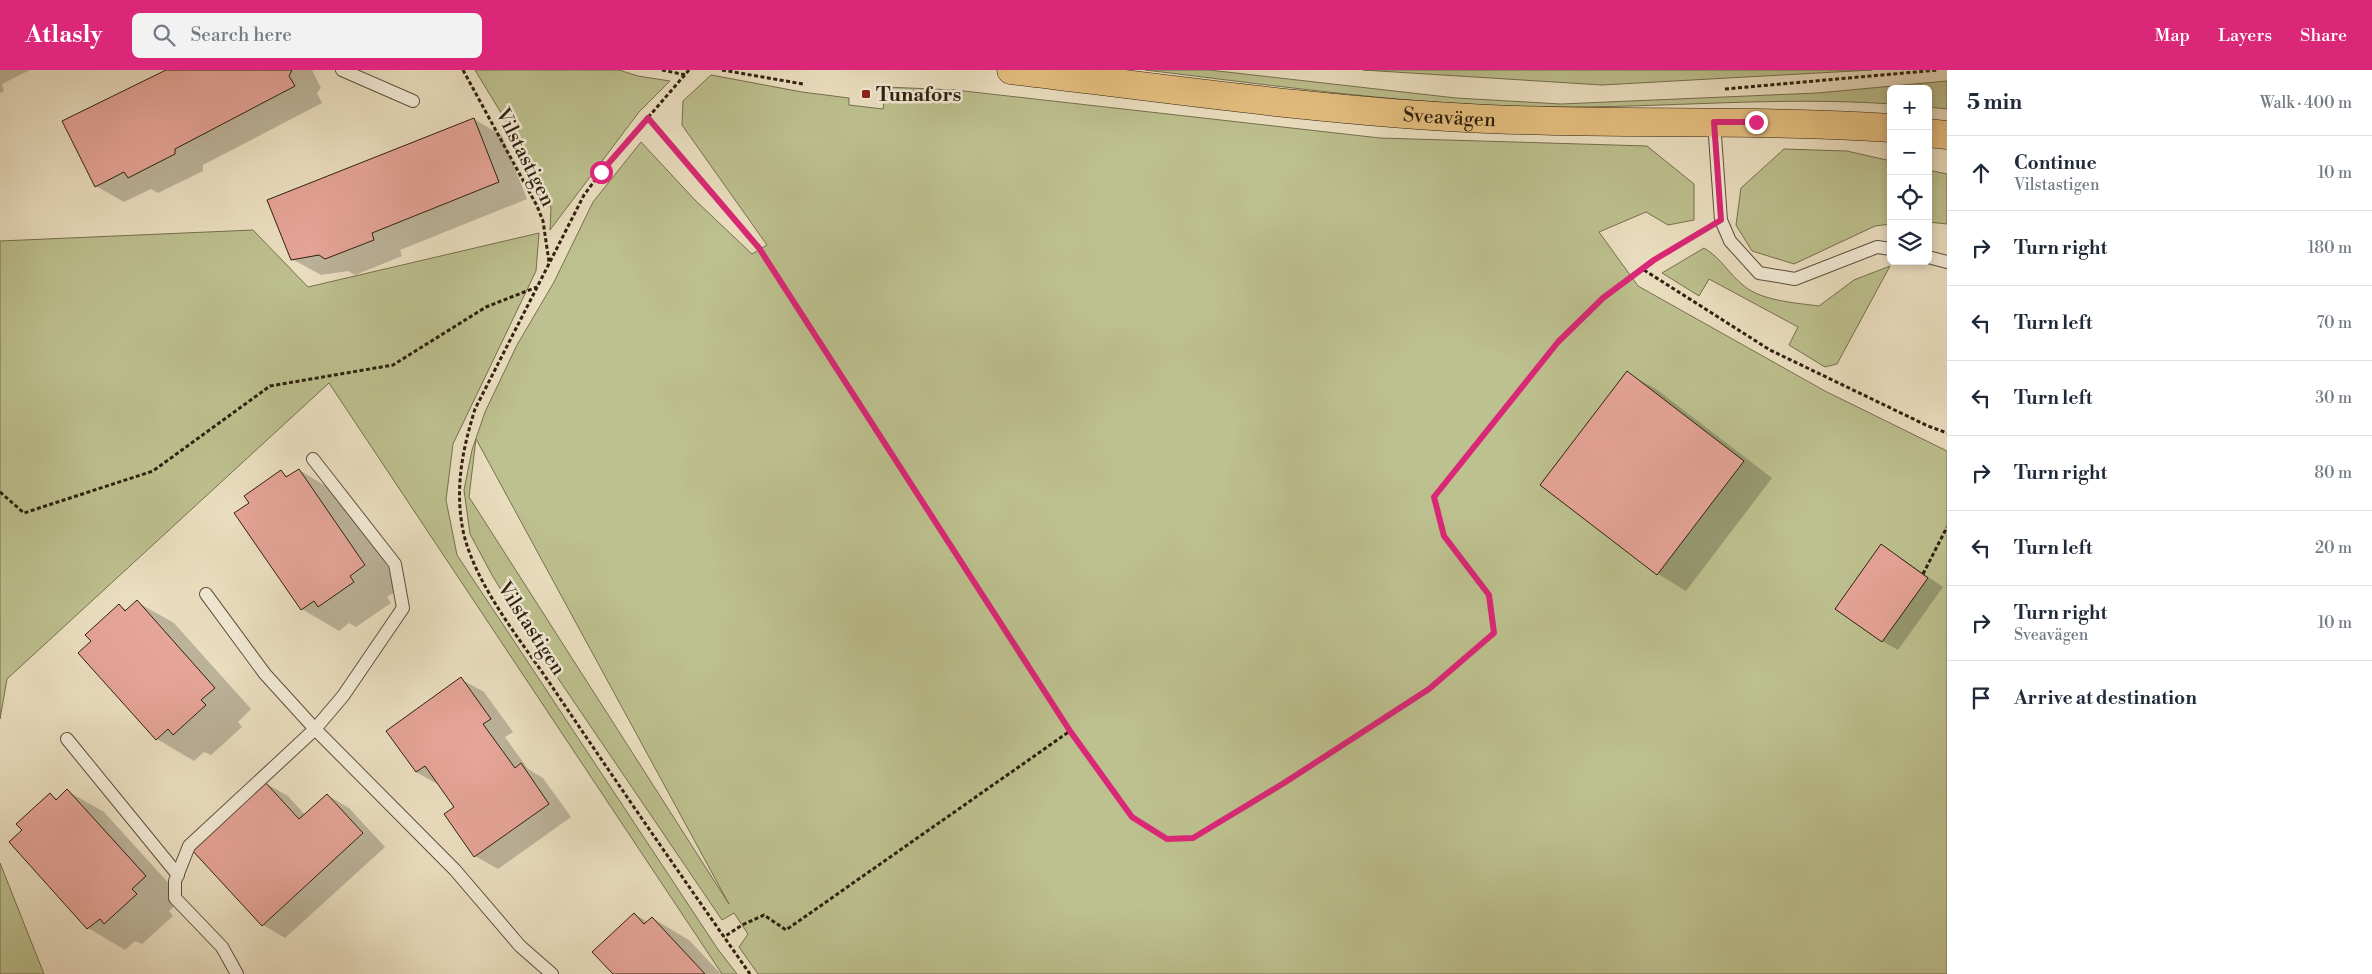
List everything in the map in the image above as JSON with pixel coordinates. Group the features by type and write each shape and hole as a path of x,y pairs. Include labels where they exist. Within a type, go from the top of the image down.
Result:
{"main road":[{"name":"Sveavägen","path":"1011,70 1334,108 1486,119 1795,123 1887,128"},
{"path":"1932,133 1947,135"}],"lane":[{"path":"342,70 413,101"},
{"path":"1714,122 1721,220 1730,240 1759,273 1795,278 1877,247 1887,248"},
{"path":"1932,258 1947,262"},
{"path":"237,974 222,947 175,898 175,881 189,846 315,729 343,696 403,608 395,564 313,458"},
{"path":"206,594 265,674 315,729 456,870 520,946 552,974"},
{"path":"67,738 178,875"}],"path":[{"name":"Vilstastigen","path":"463,70 537,206 542,221 549,262"},
{"path":"662,70 686,75"},
{"name":"Vilstastigen","path":"689,70 601,172 584,195 486,384 466,438 460,469 458,497 465,536 489,592 750,974"},
{"path":"722,70 803,84"},
{"path":"1718,90 1938,70"},
{"path":"648,118 759,248 1070,731 1132,817 1167,839 1193,838 1284,783 1429,689 1494,633 1489,595 1444,536 1434,497 1558,342 1603,298 1644,270 1654,260 1721,220"},
{"path":"1644,270 1770,350 1921,423 1947,433"},
{"path":"0,492 24,513 153,471 270,386 393,365 486,308 537,287"},
{"path":"1922,574 1947,527"},
{"path":"724,937 742,925 764,916 786,930 1070,731"}],"green space":[{"path":"475,70 619,70 638,76 670,81 639,112 550,230 551,208 526,154"},
{"path":"1145,70 1209,70 1456,98 1561,104 1817,93 1887,87 1887,104 1806,101 1593,107 1500,106 1398,99"},
{"path":"1363,70 1872,70 1602,85"},
{"path":"711,75 802,92 849,98 849,105 883,109 886,87 955,90 1380,138 1647,146 1694,184 1694,220 1668,225 1646,212 1599,232 1638,286 1825,391 1947,451 1947,974 758,974 739,947 748,934 734,913 722,920 530,637 492,575 470,534 464,490 472,450 485,412 517,345 554,282 593,202 641,142 695,200 752,254 767,245 682,125 683,101","holes":["476,439 729,904 469,497"]},
{"path":"1947,81 1947,109 1932,107 1932,85 1904,85"},
{"path":"1784,149 1847,151 1887,160 1887,224 1875,226 1794,264 1752,251 1736,225 1741,188"},
{"path":"1932,171 1947,174 1947,224 1932,222"},
{"path":"253,230 308,287 539,233 536,271 453,444 446,500 457,555 717,948 737,974 722,974 329,383 7,679 0,719 0,241"},
{"path":"1704,248 1715,256 1751,291 1770,298 1819,306 1854,280 1890,266 1837,364 1825,367 1789,345 1798,327 1709,279 1699,296 1662,273"},
{"path":"0,863 44,974 0,974"}],"building":[{"path":"166,70 292,70 289,76 295,86 175,149 175,154 128,178 124,172 95,187 62,121"},
{"path":"474,118 499,182 372,233 374,240 325,259 319,255 291,260 267,200"},
{"path":"1627,371 1744,461 1657,575 1540,485"},
{"path":"299,469 365,565 350,576 354,582 318,607 314,601 301,610 234,513 249,503 244,496 281,470 286,477"},
{"path":"1881,544 1928,578 1882,642 1835,609"},
{"path":"137,600 215,688 201,700 206,705 173,735 168,729 156,740 78,653 91,641 85,635 119,604 125,611"},
{"path":"461,677 491,719 483,724 515,768 521,763 549,804 474,857 444,814 454,807 425,766 416,772 386,731"},
{"path":"265,782 299,819 327,794 363,833 262,926 191,849"},
{"path":"67,789 146,876 132,889 137,894 104,924 100,919 87,929 9,842 22,830 16,824 50,793 56,800"},
{"path":"634,913 644,924 652,917 705,974 613,974 592,952"}],"place":[{"name":"Tunafors","path":"866,94"}],"route":[{"path":"601,172 648,118 759,248 1070,731 1132,817 1167,839 1193,838 1284,783 1429,689 1494,633 1489,595 1444,536 1434,497 1558,342 1603,298 1644,270 1654,260 1721,220 1714,122 1756,122"}]}
